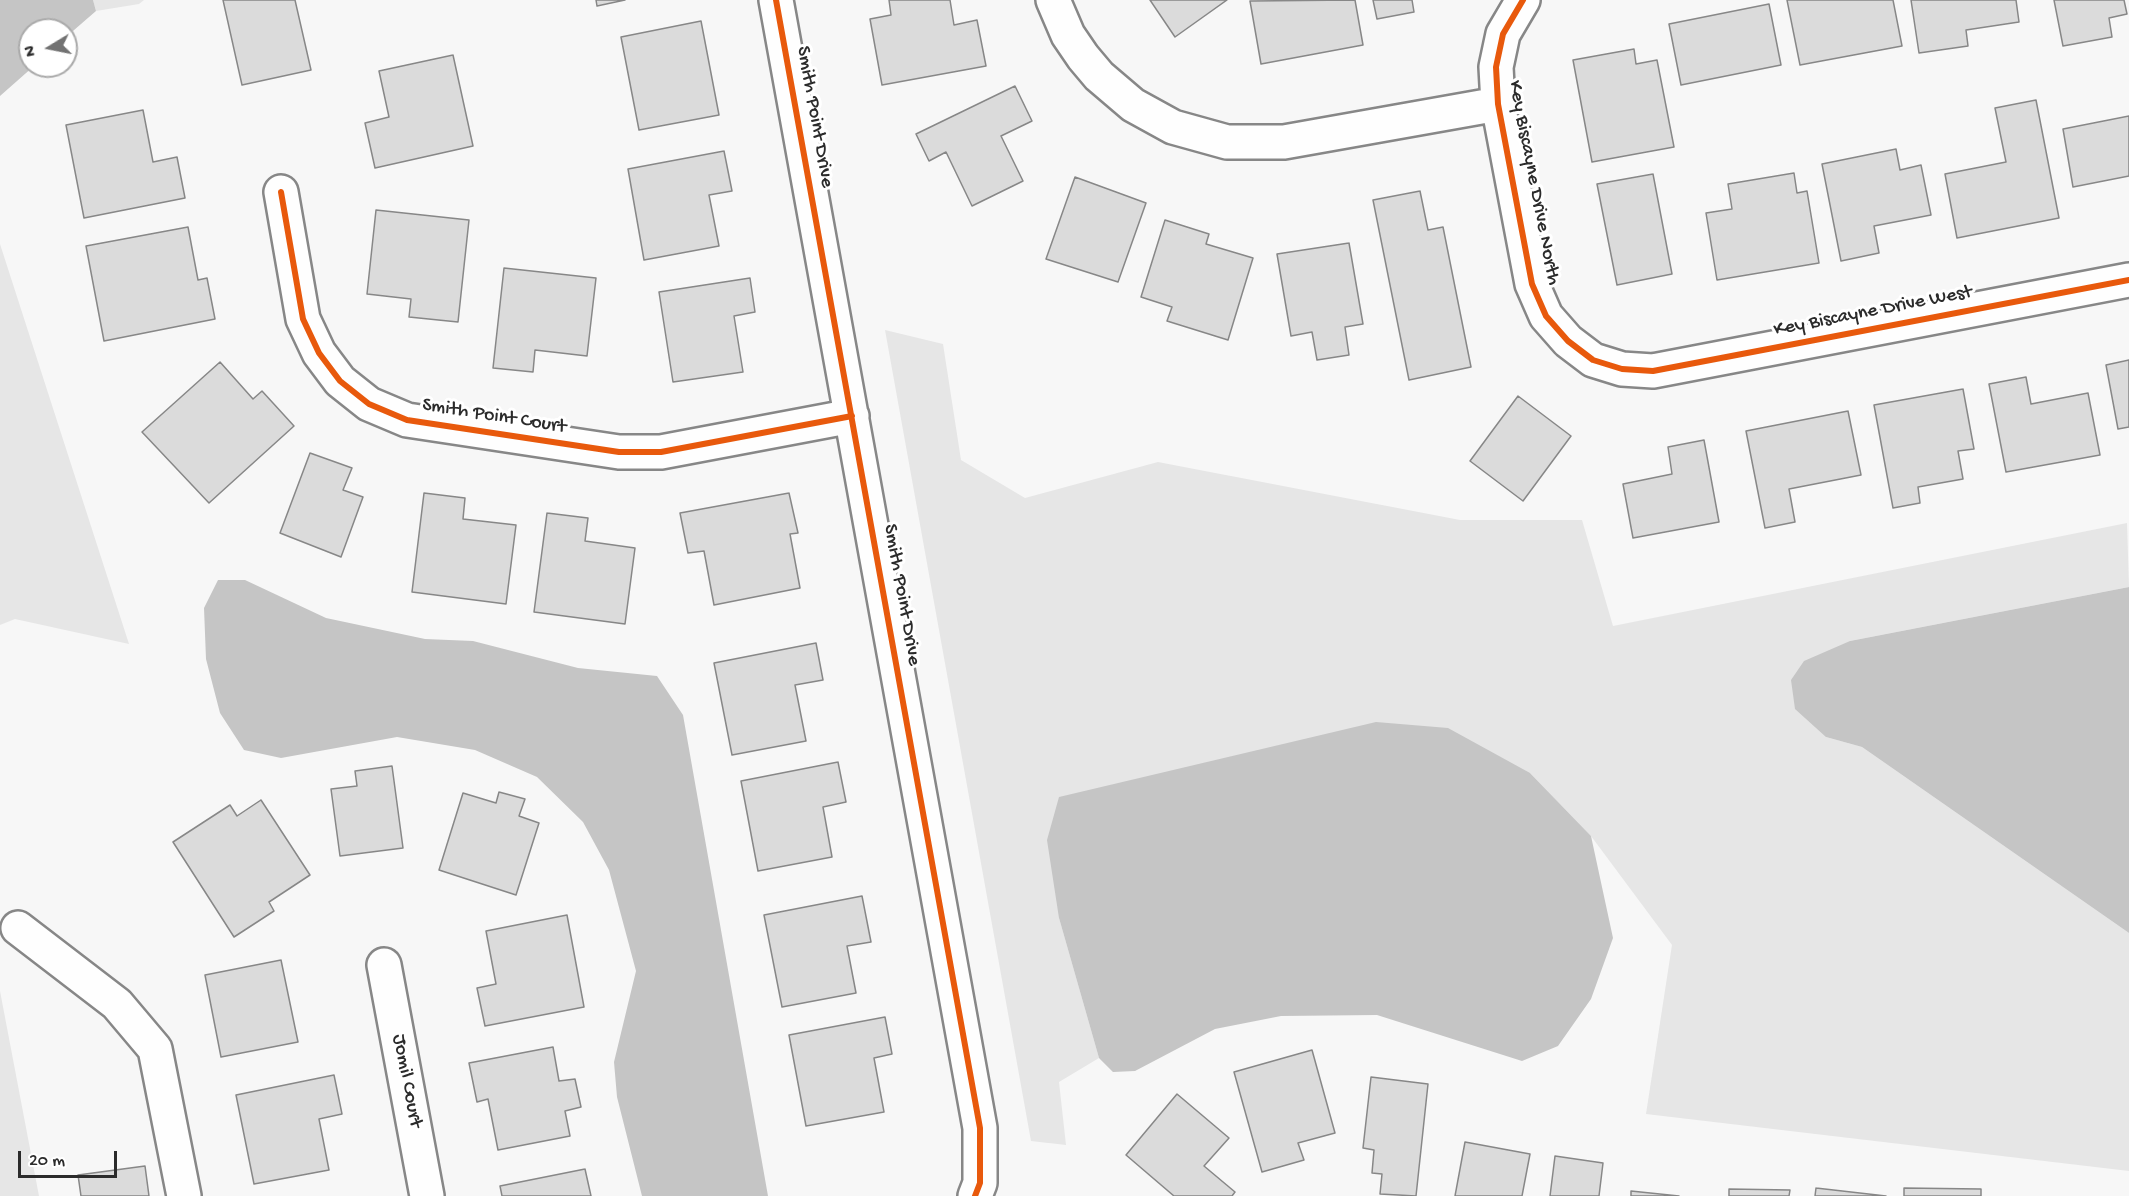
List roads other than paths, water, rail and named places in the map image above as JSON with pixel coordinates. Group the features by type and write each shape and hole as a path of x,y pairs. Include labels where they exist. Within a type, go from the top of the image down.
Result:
{"street":[{"name":"Smith Point Drive","path":"776,0 980,1128 980,1183 975,1196"},
{"path":"1053,0 1068,35 1083,57 1099,76 1133,105 1173,127 1227,142 1284,142 1498,104"},
{"name":"Key Biscayne Drive North","path":"1522,0 1503,34 1496,67 1498,104 1532,284 1546,316 1568,341 1593,360 1622,369"},
{"name":"Smith Point Court","path":"281,192 303,319 319,353 340,381 369,405 407,420 619,452 651,452 852,416"},
{"name":"Key Biscayne Drive West","path":"1622,369 1653,370 2129,280"},
{"path":"18,928 117,1004 155,1049 184,1196"},
{"name":"Jomil Court","path":"384,965 427,1196"}]}
